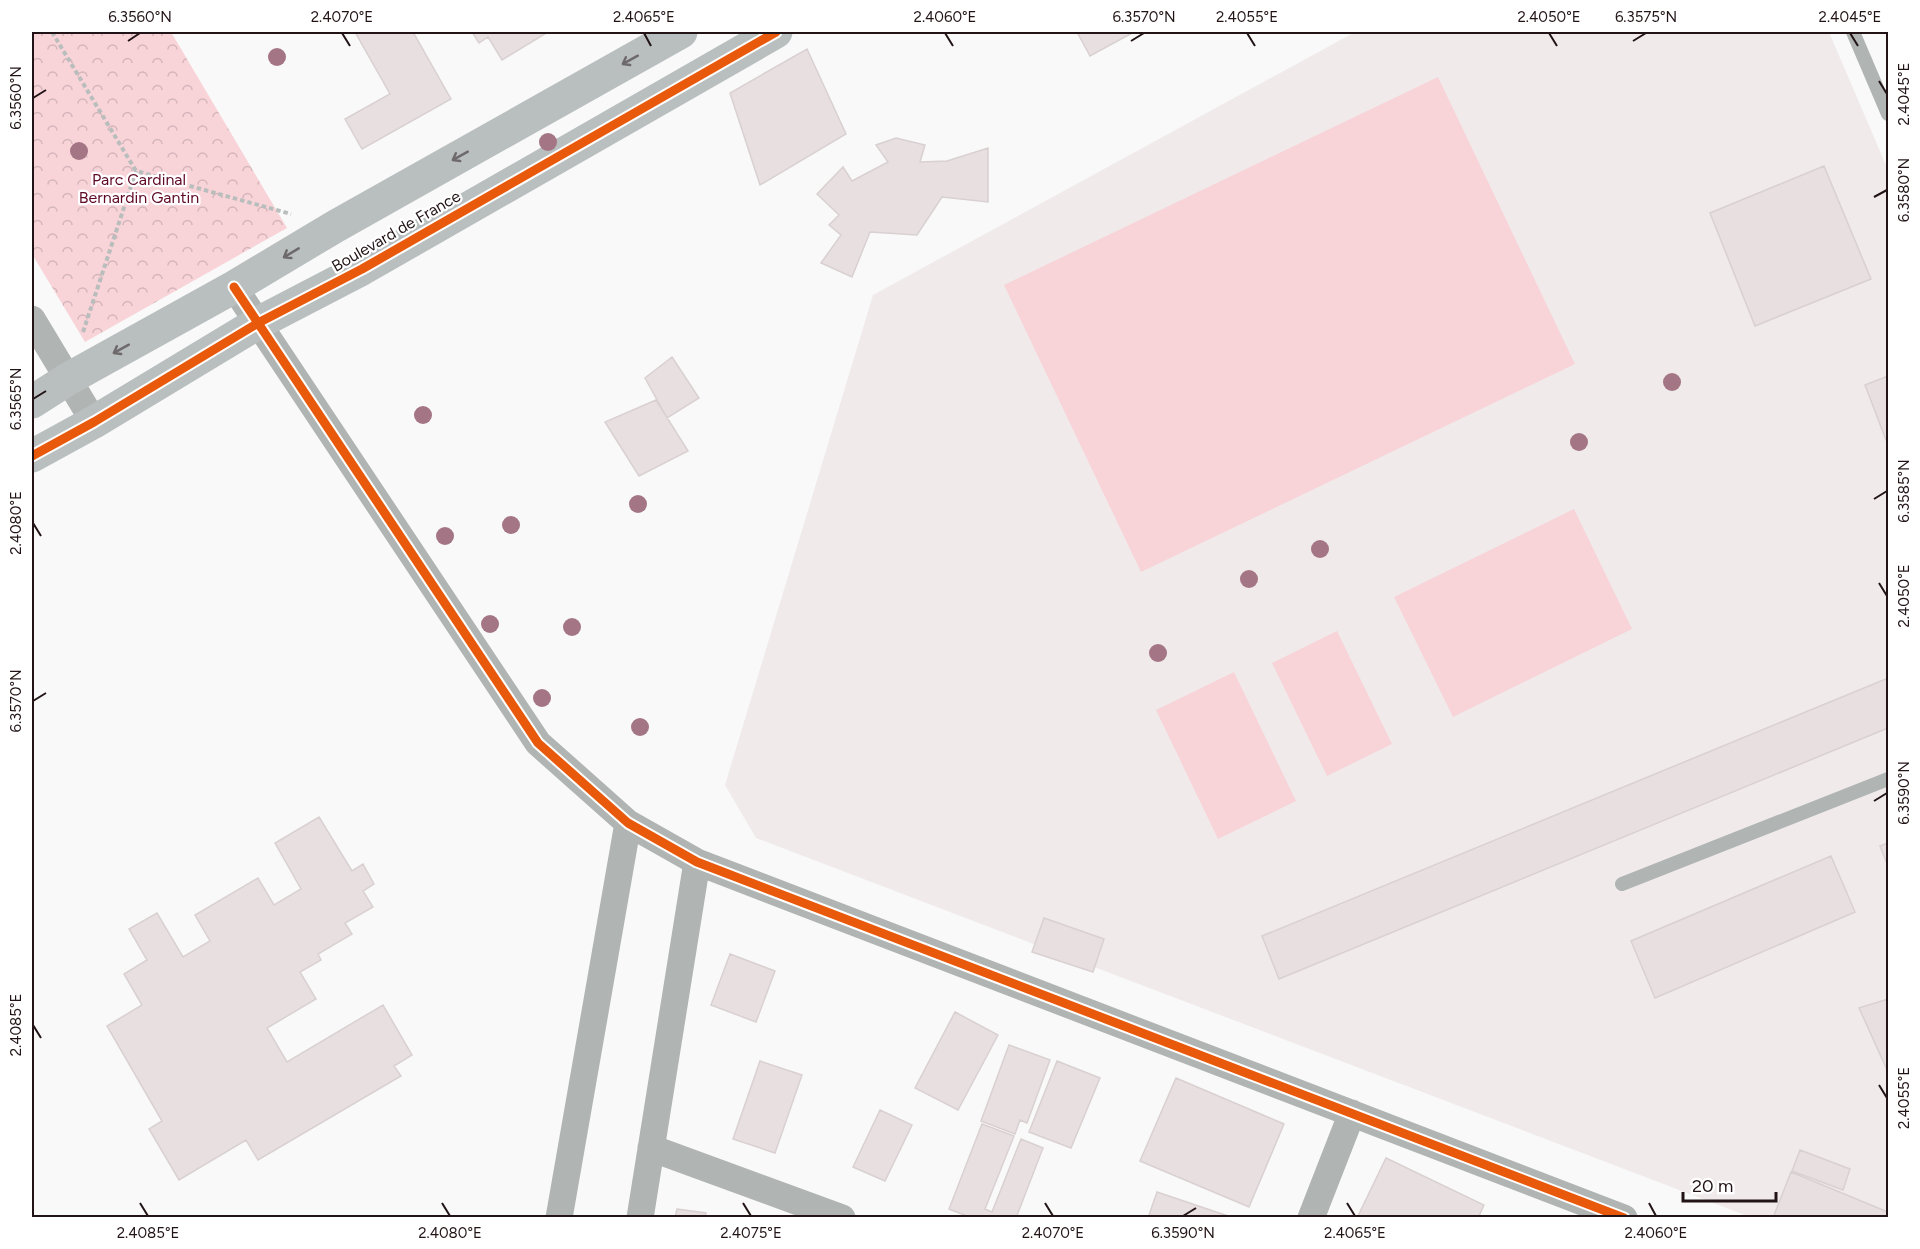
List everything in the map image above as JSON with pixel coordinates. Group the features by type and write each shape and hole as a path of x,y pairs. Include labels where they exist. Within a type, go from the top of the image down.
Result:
{"street":[{"name":"Boulevard de France","path":"32,402 68,379 336,226 681,32"},
{"name":"Boulevard de France","path":"32,456 94,422 258,323 362,269 776,32"},
{"path":"234,286 538,743 628,824 697,862 1624,1218"},
{"path":"32,319 94,422"},
{"path":"559,1218 628,824"},
{"path":"640,1218 697,862"},
{"path":"1311,1218 1352,1113"},
{"path":"651,1148 842,1218"}],"lane":[{"path":"1853,32 1888,114"},
{"path":"1622,884 1888,779"}],"path":[{"path":"52,32 136,171 336,226"},
{"path":"68,379 136,171"}],"shaded area":[{"path":"1355,32 1829,32 1888,170 1888,1217 1750,1217 756,838 725,785 873,295"}],"green space":[{"name":"Parc Cardinal Bernardin Gantin","path":"32,32 171,32 287,228 85,342 32,254"},
{"path":"1438,77 1575,364 1141,572 1004,285"},
{"path":"1574,509 1632,629 1453,717 1394,597"},
{"path":"1337,631 1392,744 1327,776 1272,663"},
{"path":"1234,672 1296,801 1218,839 1156,710"}],"building":[{"path":"355,32 413,32 451,99 362,149 345,119 390,94"},
{"path":"472,32 548,32 502,60 488,37 479,43"},
{"path":"1077,32 1134,32 1090,56"},
{"path":"807,49 846,134 760,185 730,93"},
{"path":"896,138 925,145 920,162 947,161 988,148 988,202 942,197 917,235 870,232 852,277 821,263 841,235 829,225 839,215 817,194 843,167 852,181 888,162 876,145"},
{"path":"1824,166 1871,279 1755,326 1710,213"},
{"path":"672,357 699,398 667,418 645,378"},
{"path":"1888,376 1888,440 1886,440 1865,385"},
{"path":"656,400 688,451 639,476 605,422"},
{"path":"1888,678 1888,728 1279,979 1262,936"},
{"path":"319,817 352,871 363,864 374,884 363,891 373,907 345,923 352,934 318,954 321,960 300,972 316,999 267,1028 287,1062 383,1005 412,1055 394,1066 401,1076 258,1160 246,1140 179,1180 149,1129 162,1121 107,1026 142,1005 124,974 147,960 129,929 157,913 183,957 210,941 195,915 258,878 274,905 301,889 275,843"},
{"path":"1888,843 1888,866 1880,846"},
{"path":"1831,856 1855,912 1655,998 1631,941"},
{"path":"1044,918 1104,939 1093,972 1032,952"},
{"path":"730,954 775,971 756,1022 711,1005"},
{"path":"1888,999 1888,1072 1859,1008"},
{"path":"955,1012 998,1035 958,1110 915,1088"},
{"path":"1009,1045 1050,1060 1027,1123 1020,1120 1015,1134 981,1121"},
{"path":"760,1061 802,1075 775,1153 733,1139"},
{"path":"1057,1061 1100,1078 1071,1148 1029,1132"},
{"path":"1176,1078 1284,1124 1249,1207 1140,1161"},
{"path":"880,1110 912,1125 885,1181 853,1167"},
{"path":"982,1124 1014,1136 985,1209 992,1212 1021,1139 1043,1148 1016,1218 972,1218 949,1209"},
{"path":"1800,1150 1850,1169 1843,1190 1792,1171"},
{"path":"1386,1158 1484,1205 1478,1218 1357,1218"},
{"path":"1791,1172 1888,1212 1888,1218 1773,1218"},
{"path":"1157,1192 1234,1218 1148,1218"},
{"path":"677,1209 706,1213 705,1218 675,1218"}],"cycle path":[{"path":"32,456 94,422 258,323 362,269 776,32"},
{"path":"234,287 538,743 628,823 697,862 1624,1218"}]}
